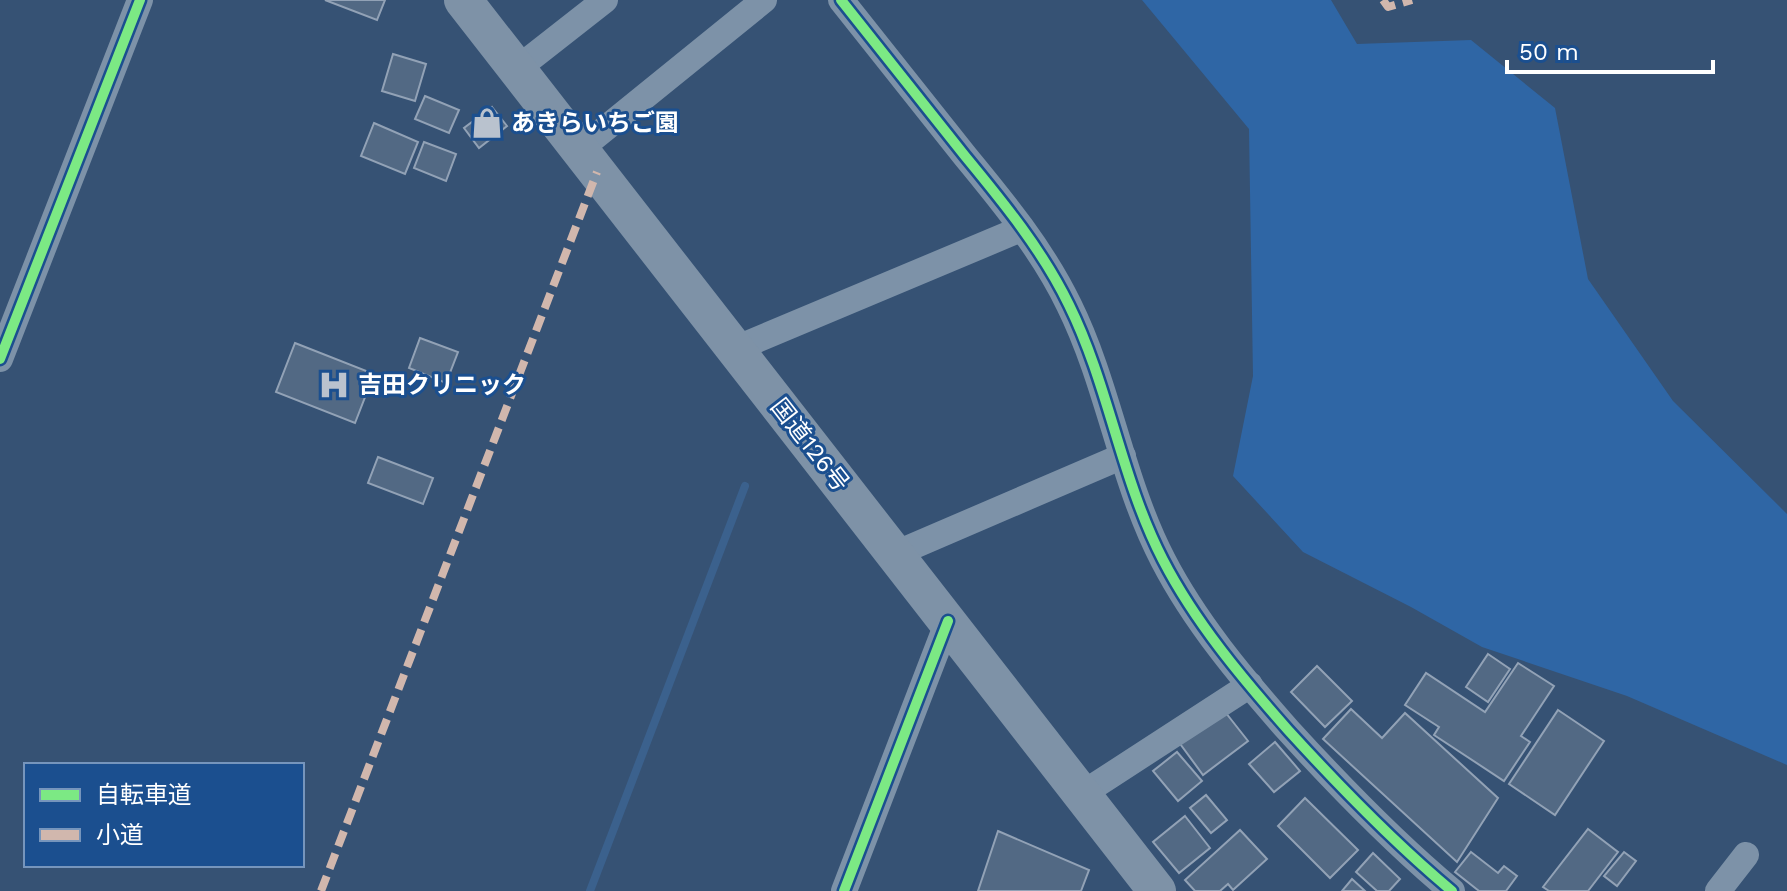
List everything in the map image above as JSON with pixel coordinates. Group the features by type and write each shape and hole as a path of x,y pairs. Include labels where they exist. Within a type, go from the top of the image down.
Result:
{"highway":[{"name":"国道126号","path":"463,0 1157,891"}],"street":[{"path":"0,359 140,0"},
{"path":"517,69 605,0"},
{"path":"580,149 764,0"},
{"path":"852,4 1021,229 1069,304 1090,356 1138,502 1163,561 1209,634 1346,794 1445,889"},
{"path":"735,349 1021,229"},
{"path":"895,554 1123,456"},
{"path":"844,891 948,621"},
{"path":"1082,794 1250,685"},
{"path":"1718,891 1746,855"}],"shaded area":[{"path":"1142,0 1331,0 1357,44 1471,40 1555,108 1588,279 1673,401 1787,514 1787,765 1627,696 1482,647 1303,552 1233,476 1253,376 1249,129"}],"building":[{"path":"325,0 385,0 377,20"},
{"path":"393,54 426,64 415,101 382,91"},
{"path":"425,96 459,110 449,133 415,119"},
{"path":"492,107 507,126 479,148 464,128"},
{"path":"374,123 418,142 405,174 361,156"},
{"path":"424,142 456,154 446,181 414,168"},
{"path":"420,338 458,352 446,383 409,368"},
{"path":"295,343 374,374 355,423 276,392"},
{"path":"378,457 433,478 423,504 368,483"},
{"path":"1488,654 1510,669 1488,702 1466,687"},
{"path":"1518,663 1554,686 1521,736 1530,742 1504,781 1434,735 1439,727 1405,705 1426,673 1485,712"},
{"path":"1317,666 1352,701 1325,727 1291,692"},
{"path":"1222,708 1248,741 1203,775 1178,741"},
{"path":"1351,709 1382,738 1405,713 1498,798 1457,862 1323,739"},
{"path":"1558,710 1604,741 1555,815 1509,784"},
{"path":"1275,742 1300,771 1274,792 1249,764"},
{"path":"1177,752 1202,781 1178,801 1153,771"},
{"path":"1206,795 1227,820 1211,833 1190,808"},
{"path":"1305,798 1358,850 1330,878 1278,826"},
{"path":"1185,816 1210,848 1179,873 1153,842"},
{"path":"1588,829 1618,852 1588,891 1549,891 1543,887"},
{"path":"1240,830 1267,859 1233,890 1228,884 1220,891 1195,891 1185,880"},
{"path":"998,831 1089,870 1081,891 978,891"},
{"path":"1471,852 1498,873 1504,866 1517,876 1506,891 1479,891 1455,872"},
{"path":"1624,852 1636,861 1617,886 1604,876"},
{"path":"1373,853 1400,879 1389,891 1377,891 1356,872"},
{"path":"1352,879 1365,891 1342,891"}],"waterway":[{"path":"590,891 745,486"}],"marked path":[{"path":"1383,0 1388,7 1412,0"},
{"path":"321,891 597,172"}],"cycle path":[{"path":"0,359 140,0"},
{"path":"841,0 1008,209 1059,285 1095,368 1125,465 1149,529 1163,560 1204,627 1254,690 1327,772 1388,834 1452,891"},
{"path":"844,891 948,621"}],"place":[{"name":"あきらいちご園","path":"487,123"},
{"name":"吉田クリニック","path":"334,385"}]}
